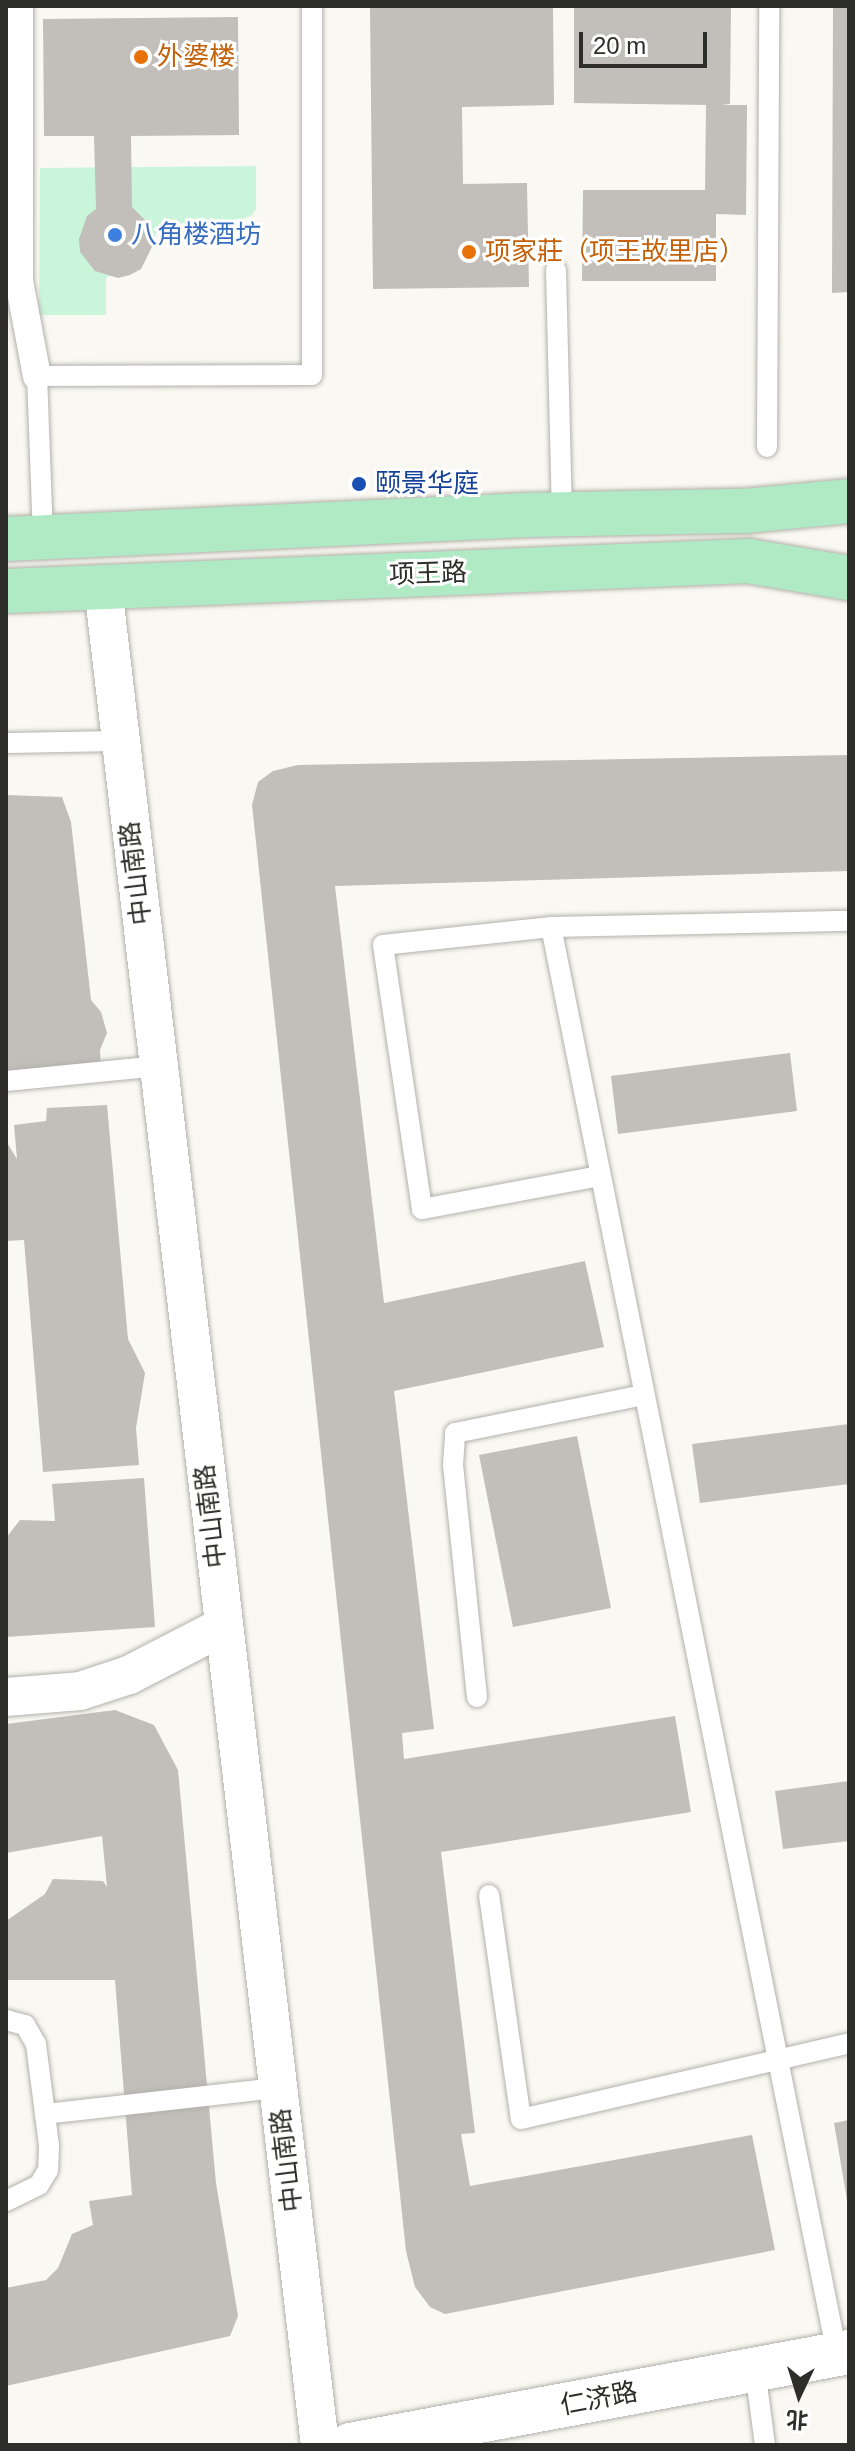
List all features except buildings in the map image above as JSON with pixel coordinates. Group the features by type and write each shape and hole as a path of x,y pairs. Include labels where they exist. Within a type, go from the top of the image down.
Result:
{"main road":[{"name":"项王路","path":"24,539 562,514 745,511 849,501"},
{"name":"项王路","path":"6,591 748,561 849,578"}],"street":[{"path":"19,6 19,281 37,376"},
{"name":"中山南路","path":"103,587 320,2445"},
{"path":"6,1697 80,1691 104,1683 224,1626"},
{"name":"仁济路","path":"350,2445 843,2353"}],"lane":[{"path":"24,539 37,376 312,375 312,6"},
{"path":"767,447 769,6"},
{"path":"556,270 562,514"},
{"path":"6,743 121,741"},
{"path":"600,1176 422,1209 383,945 551,927 849,921"},
{"path":"551,927 778,2059 843,2353"},
{"path":"6,1081 159,1066"},
{"path":"477,1697 453,1465 455,1433 644,1395"},
{"path":"489,1895 521,2119 849,2043"},
{"path":"6,2020 25,2025 36,2044 48,2170 39,2185 6,2201"},
{"path":"45,2114 278,2088"},
{"path":"755,2370 765,2445"}],"green space":[{"path":"256,166 256,209 252,215 237,222 168,224 158,229 141,269 106,277 106,315 39,315 40,168"}],"place":[{"name":"外婆楼","path":"141,57"},
{"name":"八角楼酒坊","path":"115,235"},
{"name":"项家莊（项王故里店）","path":"469,252"},
{"name":"颐景华庭","path":"359,484"}]}
